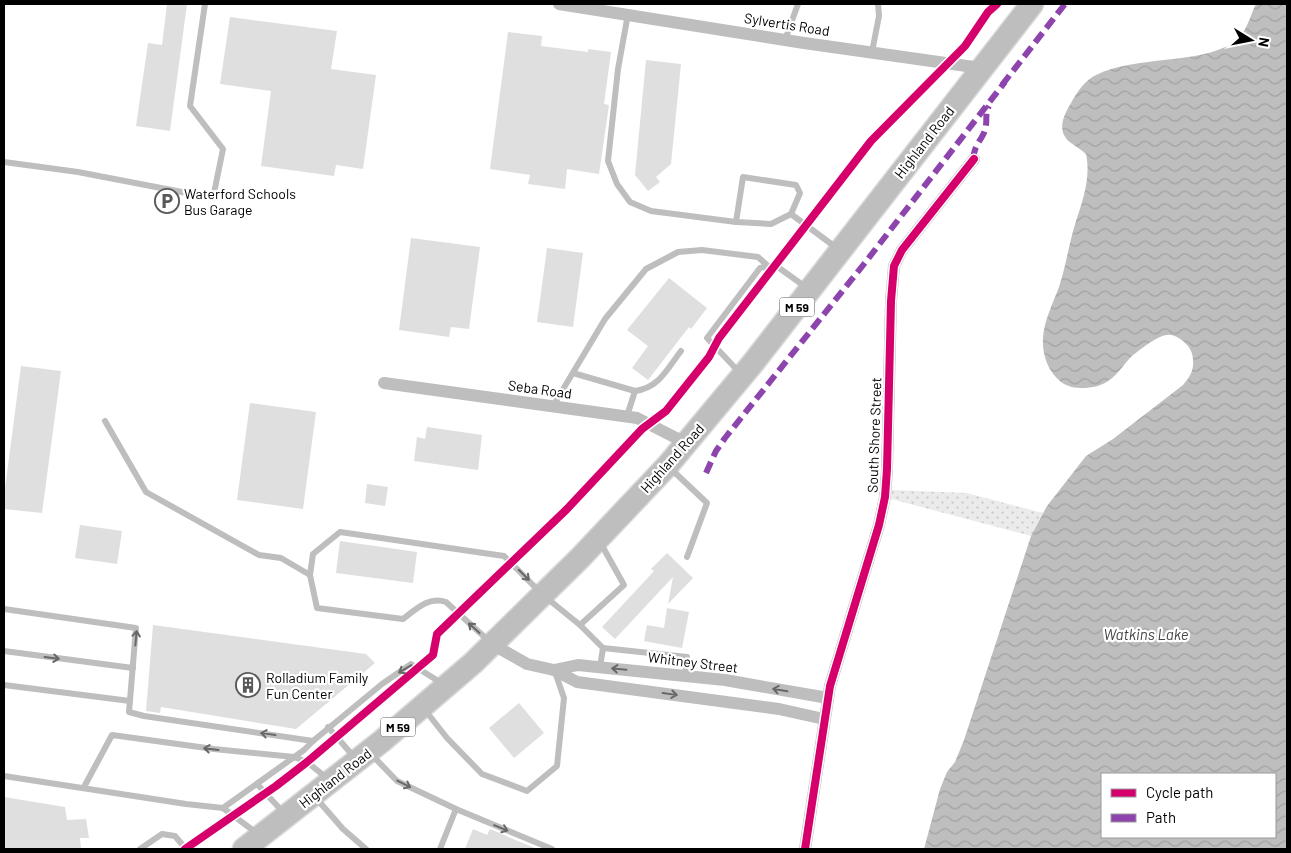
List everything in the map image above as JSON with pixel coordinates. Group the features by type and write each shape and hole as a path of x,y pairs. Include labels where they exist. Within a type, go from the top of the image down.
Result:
{"highway":[{"name":"Highland Road","path":"252,843 363,756 446,686 543,594 668,465 742,376 841,251 1032,4"}],"street":[{"name":"Sylvertis Road","path":"559,4 785,40 982,68"},
{"name":"South Shore Street","path":"805,849 830,686 879,525 884,497 887,469 894,266 902,250 974,159"},
{"name":"Seba Road","path":"384,383 638,418 686,443"},
{"name":"Whitney Street","path":"492,644 527,664 554,670 577,682 779,709 824,719"},
{"name":"Whitney Street","path":"554,670 578,665 600,667 688,676 828,698"},
{"path":"688,676 688,697"},
{"path":"754,706 758,686"}],"lane":[{"path":"4,162 87,174 214,198 224,150 190,106 205,4"},
{"path":"785,40 798,4"},
{"path":"872,52 879,16 878,4"},
{"path":"628,14 618,69 608,161 617,184 630,202 650,211 736,222 771,224 790,214 800,193 796,186 743,177 736,222"},
{"path":"790,214 841,251"},
{"path":"553,406 605,318 646,269 678,252 702,250 758,257 768,266"},
{"path":"742,376 707,338 760,268 775,265 810,290"},
{"path":"573,373 635,392 654,386 681,351"},
{"path":"627,416 635,392"},
{"path":"105,421 146,492 259,555 281,558 310,575"},
{"path":"668,465 706,503 687,557"},
{"path":"492,644 446,602 439,600 422,604 403,619 318,608 310,575 313,554 340,532 504,556 543,594 580,625 602,648 688,657 688,676"},
{"path":"580,625 624,585 598,538"},
{"path":"4,609 136,628 129,712 312,741"},
{"path":"600,667 602,648"},
{"path":"4,651 133,668"},
{"path":"4,776 223,808 304,750 312,741 382,684 411,664 446,686"},
{"path":"422,706 447,738 482,774 527,791 557,766 564,698 554,670"},
{"path":"4,685 130,701"},
{"path":"328,728 397,781 456,809 552,849"},
{"path":"84,787 112,735 214,749 294,757 307,762 331,781"},
{"path":"257,784 286,817"},
{"path":"314,795 343,829 366,849"},
{"path":"223,808 252,843"},
{"path":"440,849 456,809"},
{"path":"140,849 162,834 175,836 186,849"}],"shaded area":[{"path":"892,490 967,493 1043,513 1031,536 891,499"}],"water":[{"name":"Watkins Lake","path":"1256,4 1287,4 1287,849 924,849 940,789 947,772 955,762 964,740 1031,536 1047,506 1086,456 1113,439 1183,385 1193,368 1192,355 1189,348 1180,339 1169,335 1158,338 1136,353 1117,374 1105,383 1089,388 1066,385 1056,378 1049,368 1044,350 1044,332 1059,287 1084,197 1088,171 1086,154 1066,139 1062,129 1064,118 1073,99 1088,80 1096,75 1130,65 1185,58 1218,50 1237,40 1244,30"}],"building":[{"path":"167,4 187,4 170,131 136,126 148,43 162,45"},
{"path":"230,17 337,31 331,69 376,75 363,169 336,165 334,176 261,166 271,91 220,84"},
{"path":"508,32 542,36 541,46 588,52 588,49 611,52 604,104 609,105 599,174 567,169 565,189 528,184 530,175 490,169"},
{"path":"646,60 681,64 671,164 656,177 660,182 648,191 635,175"},
{"path":"411,238 480,247 469,329 451,327 449,337 399,330"},
{"path":"547,248 583,253 573,327 537,322"},
{"path":"669,278 707,308 691,329 689,327 648,380 632,368 648,346 627,330"},
{"path":"21,366 61,371 42,513 4,509 4,496"},
{"path":"250,403 316,412 303,509 237,500"},
{"path":"427,427 482,435 478,470 414,461 417,437 425,439"},
{"path":"367,484 388,487 385,506 365,503"},
{"path":"80,525 122,531 117,564 75,558"},
{"path":"340,541 417,552 413,583 336,573"},
{"path":"667,553 693,578 668,604 673,577 615,639 602,627 654,571 651,569"},
{"path":"667,608 689,612 682,648 644,641 647,625 664,628"},
{"name":"Rolladium Family Fun Center","path":"153,625 366,654 375,663 296,729 161,707 160,713 146,711"},
{"path":"519,703 544,733 514,758 489,728"},
{"path":"4,797 65,807 67,820 86,819 89,838 80,838 81,849 4,849"},
{"path":"473,829 487,835 490,829 537,849 465,849"}],"marked path":[{"path":"1002,85 1065,4"},
{"path":"706,473 716,451 725,438 864,264 1005,82"},
{"path":"974,159 975,150 985,130 989,106"}],"cycle path":[{"path":"185,849 276,786 307,762 433,655 437,634 567,509 642,429 666,411 709,357 719,338 871,141 965,46 988,12 997,4"},
{"path":"805,849 830,686 879,525 885,497 891,301 894,266 902,250 974,159"}],"place":[{"name":"Waterford Schools Bus Garage","path":"167,201"},
{"name":"Rolladium Family Fun Center","path":"248,685"}]}
